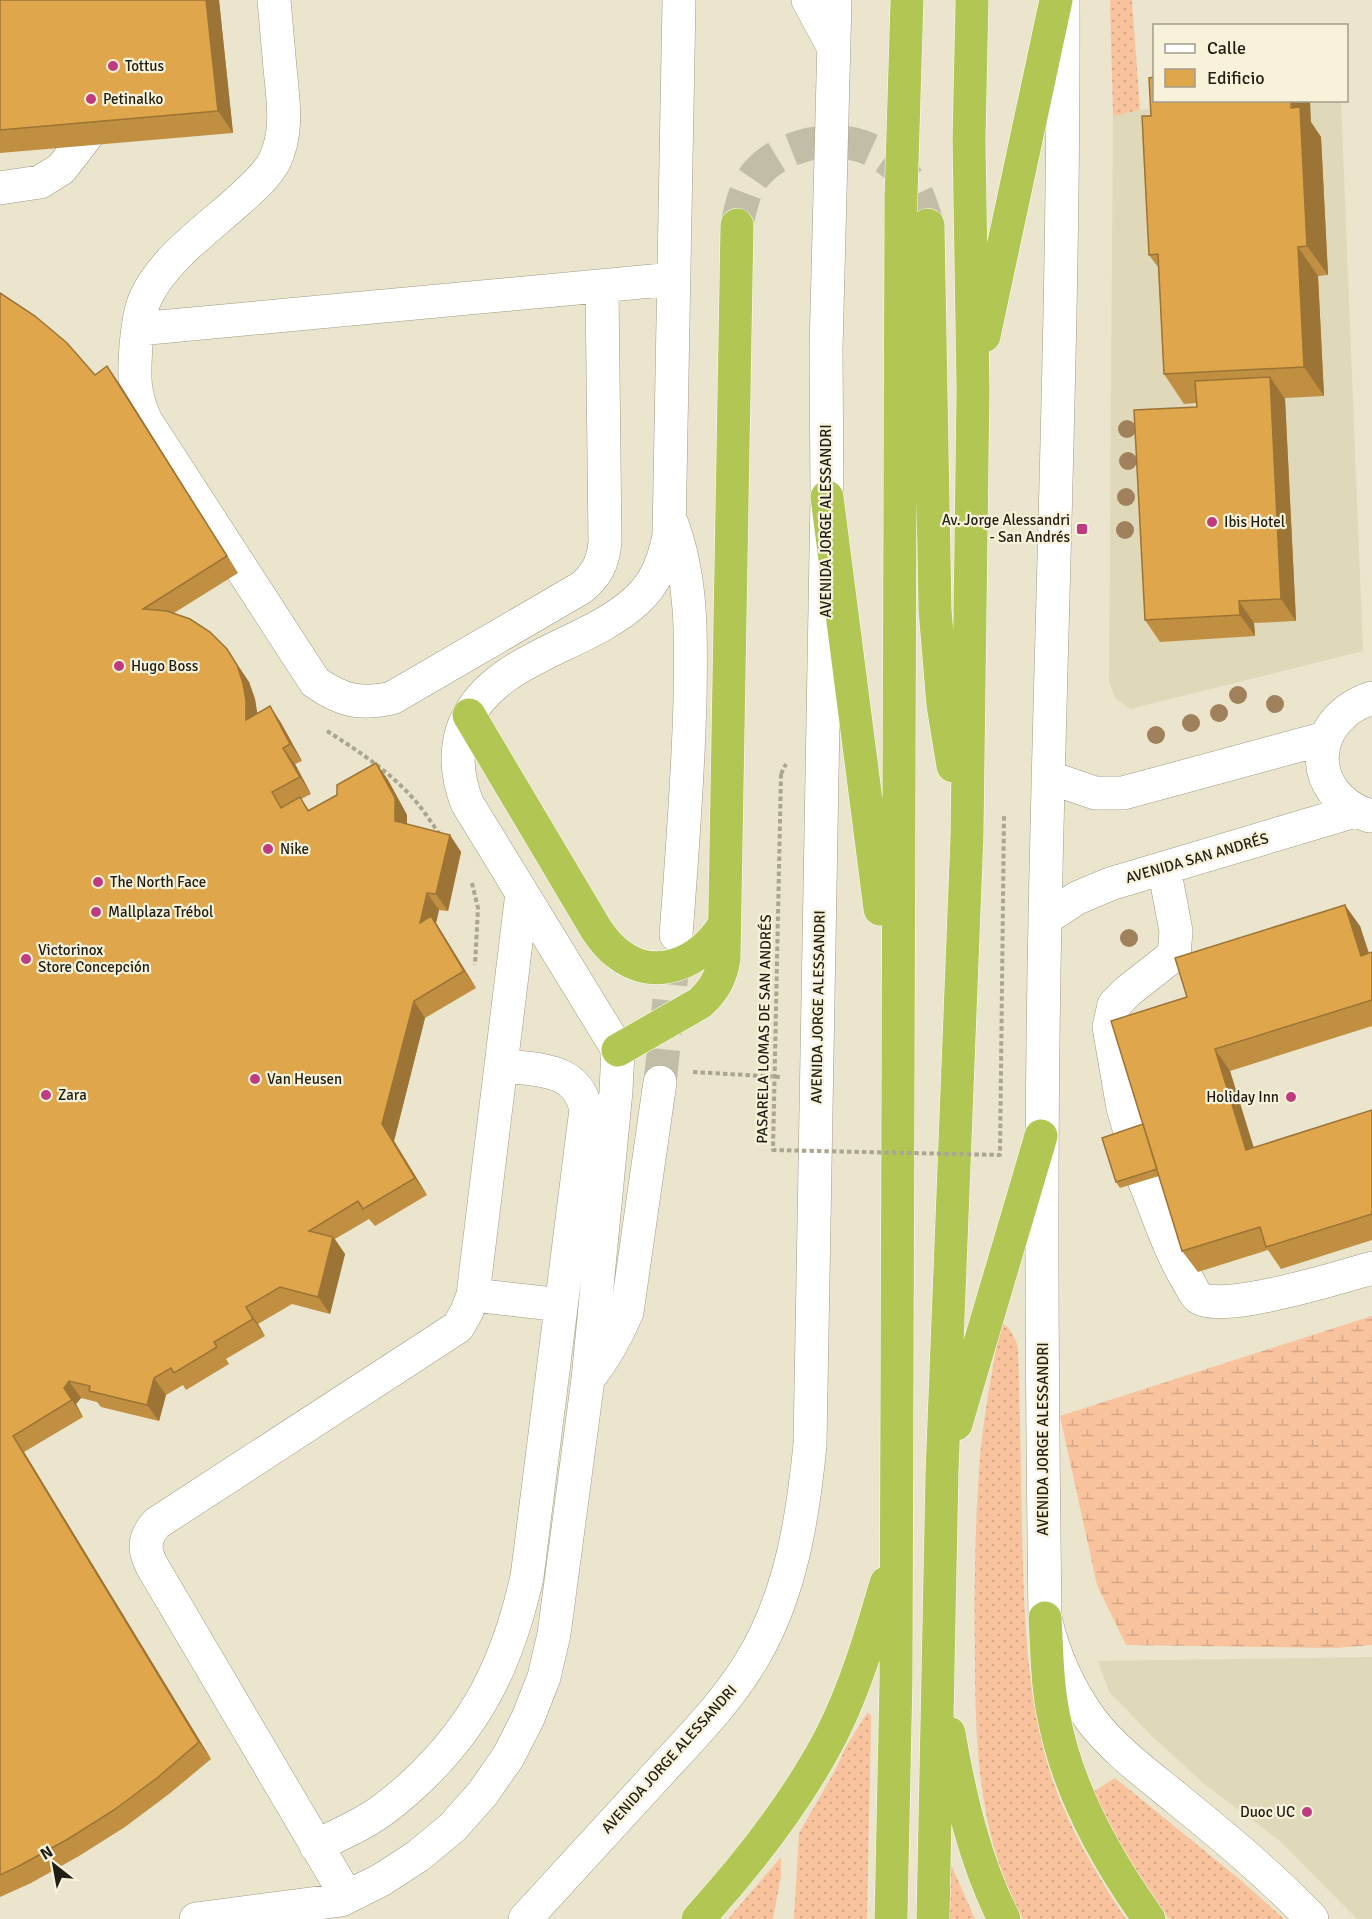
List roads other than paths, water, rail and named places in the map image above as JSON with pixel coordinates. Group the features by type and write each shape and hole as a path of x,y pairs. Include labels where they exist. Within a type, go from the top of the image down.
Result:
{"highway":[{"path":"891,1919 896,1679 900,197 907,0"},
{"path":"933,1919 942,1472 967,835 973,390 969,152 972,0"},
{"path":"973,390 1056,0"},
{"path":"618,1050 689,1011 710,995 722,972 724,959 737,225"},
{"path":"928,225 935,610 943,705 967,835"},
{"path":"827,497 897,1038"},
{"path":"469,715 596,929 619,955 646,966 661,968 678,965 693,958 709,946 724,925"},
{"path":"942,1472 1041,1136"},
{"path":"695,1918 751,1858 775,1826 832,1733 860,1667 896,1547"},
{"path":"1045,1618 1053,1718 1063,1758 1079,1800 1104,1850 1149,1919"},
{"path":"938,1670 950,1742 975,1845 992,1897 1004,1919"}],"street":[{"path":"274,0 285,125 274,162 261,180 168,265 146,297 139,317 134,377 139,406 146,421 315,682 330,693 363,702 392,698 581,588 600,568 605,542 603,286"},
{"path":"195,1919 341,1900 381,1880 418,1856 453,1827 483,1793 508,1757 528,1718 544,1677 554,1634 588,1380 618,1050 467,803 460,785 458,746 469,715 484,694 501,679 612,619 638,599 659,571 666,554 669,536 679,0"},
{"path":"808,0 833,46"},
{"name":"AVENIDA JORGE ALESSANDRI","path":"525,1919 704,1725 742,1675 758,1650 778,1601 800,1524 810,1445 827,497 826,350 835,0"},
{"name":"AVENIDA JORGE ALESSANDRI","path":"1063,0 1064,147 1041,1136 1045,1618 1052,1647 1063,1674 1094,1723 1132,1762 1249,1857 1312,1919"},
{"path":"0,188 40,182 61,169 126,86"},
{"path":"138,329 674,279"},
{"path":"669,517 679,542 685,568 689,595 691,660 689,760 676,935"},
{"path":"1363,814 1343,803 1334,792 1327,780 1323,759 1326,738 1338,717 1357,703 1372,698"},
{"path":"1048,777 1095,793 1123,793 1326,738"},
{"name":"AVENIDA SAN ANDRÉS","path":"1045,919 1060,907 1094,890 1164,868 1363,814"},
{"path":"1131,1135 1123,1108 1108,1027 1114,1005 1174,955 1176,931 1164,868"},
{"path":"347,1897 152,1566 145,1544 149,1532 157,1523 458,1327 473,1295 522,893"},
{"path":"316,1846 370,1819 405,1792 436,1763 463,1729 486,1694 504,1657 518,1618 527,1577 586,1109 583,1097 566,1077 501,1065"},
{"path":"588,1380 606,1357 627,1312 660,1082"},
{"path":"1144,1180 1168,1242 1183,1273 1197,1297 1208,1302 1256,1298 1372,1268"},
{"path":"473,1295 561,1305"}],"tunnel":[{"path":"737,225 748,186 755,175 766,165 792,149 830,142 846,142 860,146 888,159 910,182 928,225"},
{"path":"660,1082 676,938"}],"place":[{"name":"Tottus","path":"113,66"},
{"name":"Petinalko","path":"91,99"},
{"name":"Ibis Hotel","path":"1212,522"},
{"name":"Av. Jorge Alessandri - San Andrés","path":"1082,529"},
{"name":"Hugo Boss","path":"119,666"},
{"name":"Nike","path":"268,849"},
{"name":"The North Face","path":"98,882"},
{"name":"Mallplaza Trébol","path":"96,912"},
{"name":"Victorinox Store Concepción","path":"26,959"},
{"name":"Van Heusen","path":"255,1079"},
{"name":"Zara","path":"46,1095"},
{"name":"Holiday Inn","path":"1291,1097"},
{"name":"Duoc UC","path":"1307,1812"}]}
